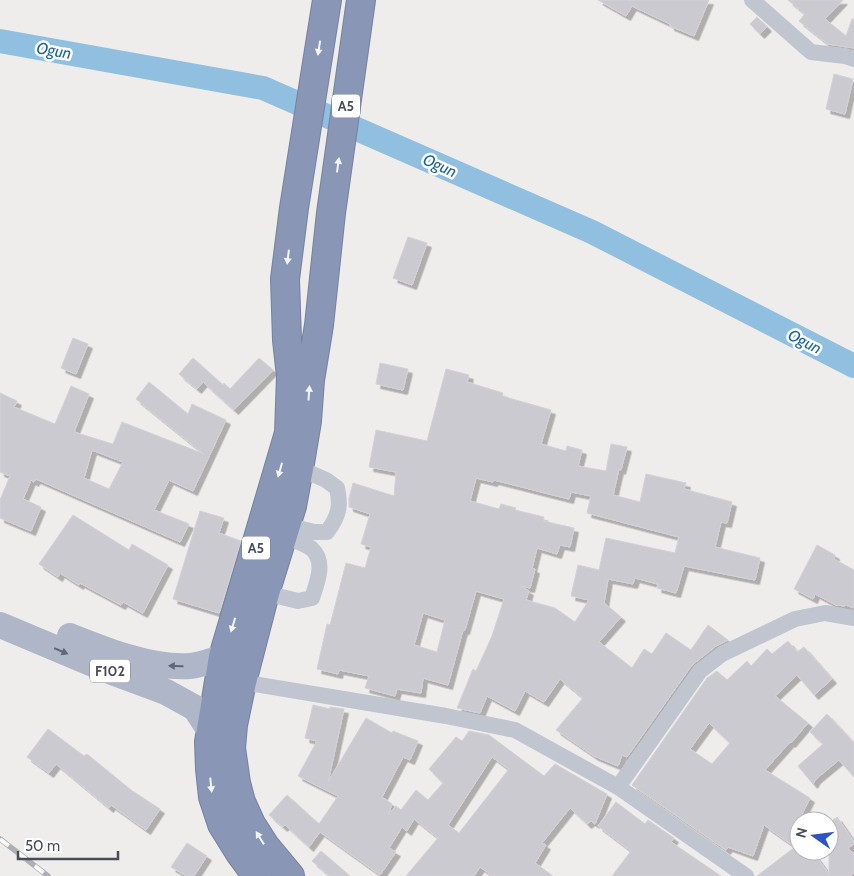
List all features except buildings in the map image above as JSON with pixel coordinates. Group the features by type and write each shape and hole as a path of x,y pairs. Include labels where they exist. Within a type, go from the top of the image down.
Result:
{"highway":[{"name":"A5","path":"257,876 222,824 212,797 210,731 223,656 289,433 291,376 287,340 285,279 294,208 327,0"},
{"name":"A5","path":"290,876 265,846 251,824 241,802 236,783 231,748 233,725 242,682 299,468 307,421 310,380 320,325 331,213 361,0"}],"main road":[{"path":"0,607 88,643 162,665 191,666 223,656"},
{"name":"F102","path":"0,625 112,672 166,692 194,708 210,731"}],"street":[{"path":"752,0 811,52 845,56 854,59"},
{"path":"284,530 327,532 334,522 340,504 337,488 326,480 299,468"},
{"path":"265,593 298,601 312,598 318,580 320,562 312,549 284,530"},
{"path":"618,787 700,671 722,654 795,619 825,613 854,618"},
{"path":"242,682 446,716 515,730 618,787 746,876"}],"waterway":[{"name":"Ogun","path":"0,41 263,88 592,232 854,366"}],"railway":[{"path":"0,839 48,876"}]}
